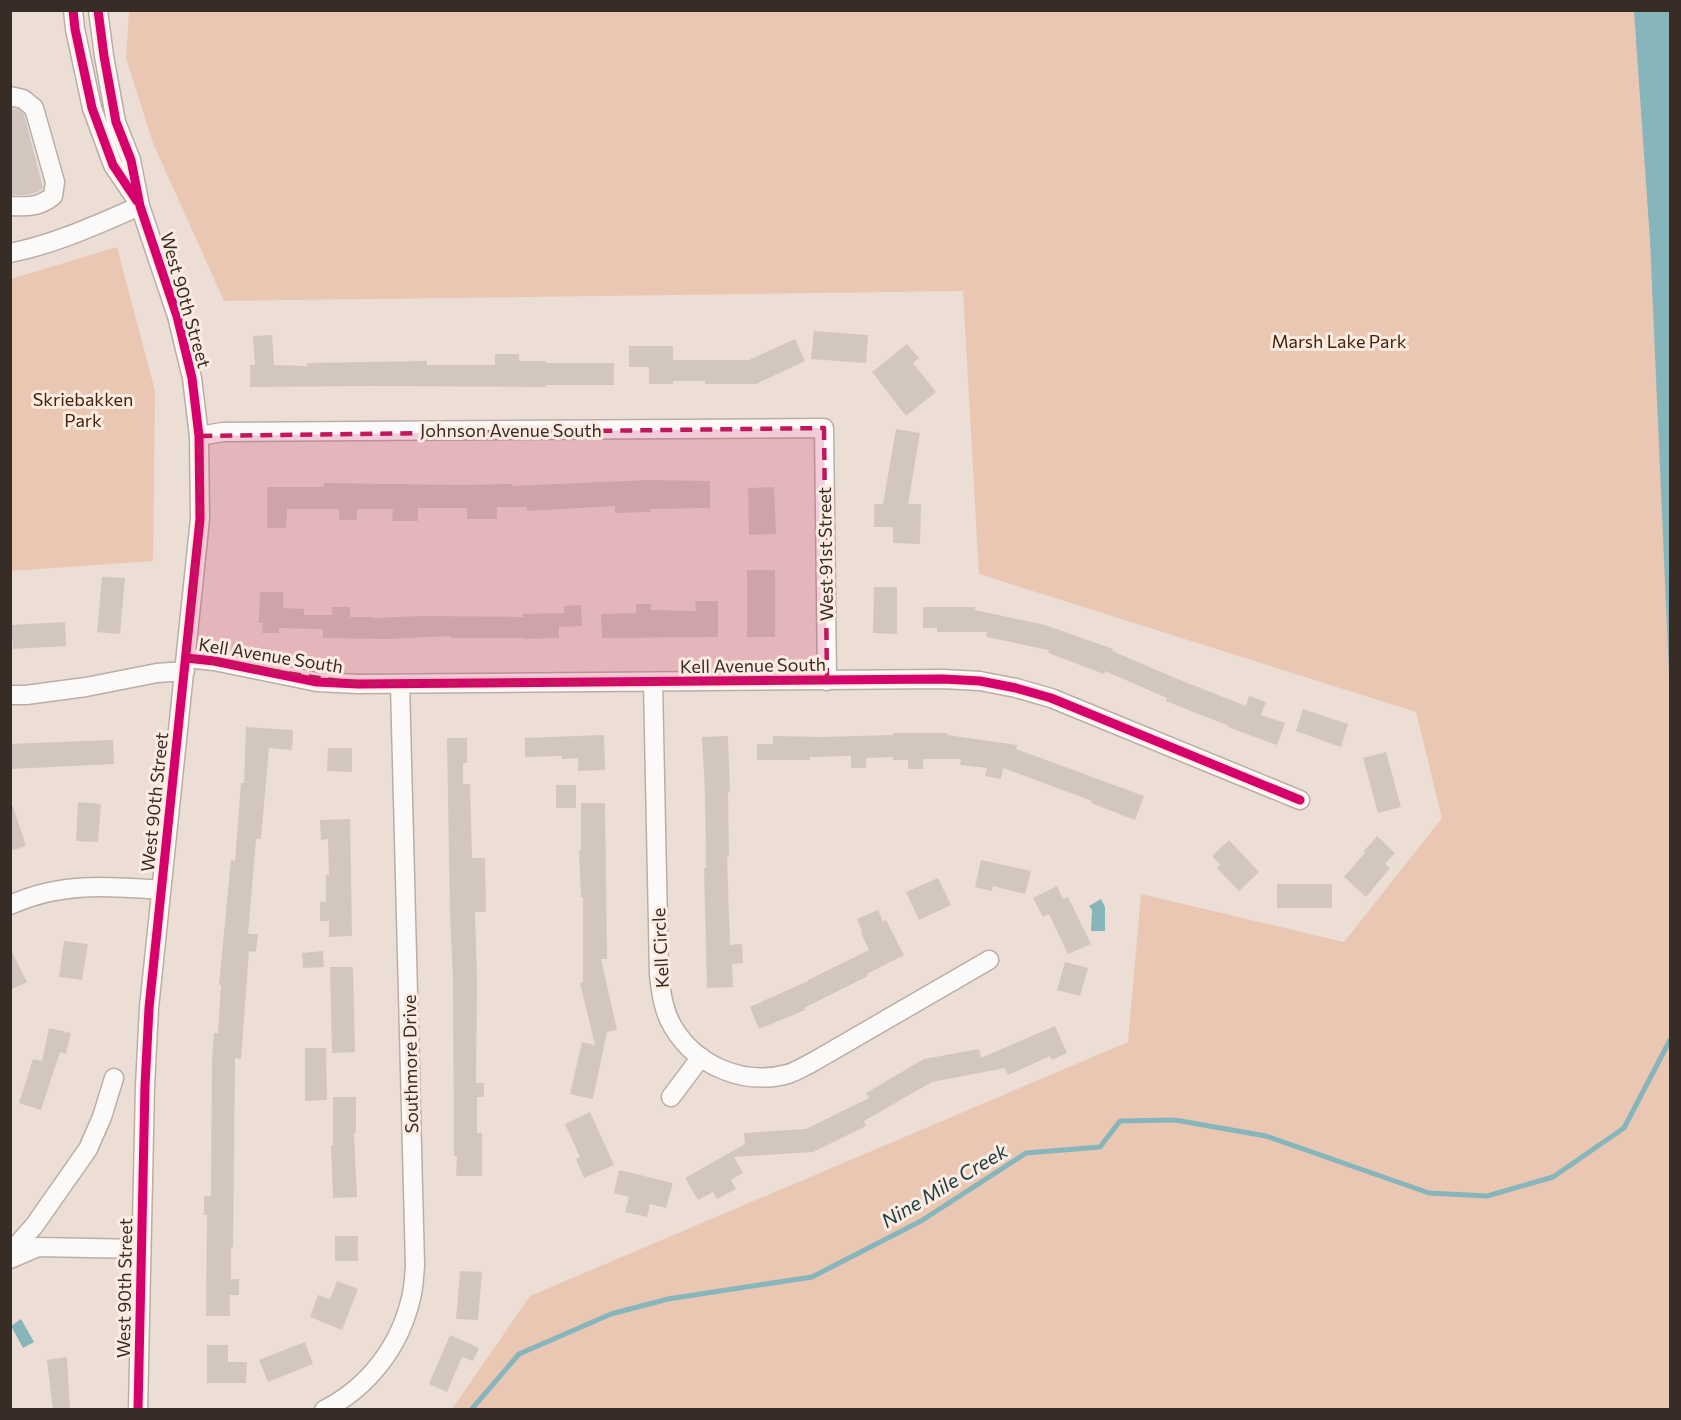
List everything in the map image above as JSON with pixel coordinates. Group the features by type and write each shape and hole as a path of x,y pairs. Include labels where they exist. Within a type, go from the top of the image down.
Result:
{"street":[{"name":"West 90th Street","path":"73,10 92,108 113,165 140,206"},
{"name":"West 90th Street","path":"98,10 116,122 131,160 140,206 177,316 192,378 199,436 201,519 150,997 145,1086 138,1410"},
{"path":"10,96 23,99 34,108 55,182 53,196 44,204 10,206"},
{"path":"10,253 72,235 140,206"},
{"name":"Johnson Avenue South","path":"199,436 235,432 824,428"},
{"name":"West 91st Street","path":"824,428 827,681"},
{"name":"Kell Avenue South","path":"10,695 86,687 214,661 317,682 358,684 943,679 980,681 1051,698 1300,800"},
{"name":"Kell Circle","path":"653,682 659,974 663,1001 672,1026 689,1047 701,1057 710,1064 735,1075 762,1077 788,1074 813,1062 989,960"},
{"name":"Southmore Drive","path":"324,1410 342,1401 367,1380 387,1355 403,1327 412,1296 415,1265 400,684"},
{"path":"10,905 53,891 92,886 161,890"},
{"path":"671,1098 701,1057"},
{"path":"10,1253 34,1226 88,1149 102,1117 114,1078"},
{"path":"10,1259 38,1247 141,1249"}],"highlighted area":[{"path":"824,428 827,681 358,684 186,658 200,519 199,436"}],"green space":[{"name":"Marsh Lake Park","path":"129,10 1670,11 1670,1409 452,1409 530,1296 1128,1042 1141,894 1344,942 1442,818 1416,712 979,574 963,291 224,301 153,143 126,58"},
{"name":"Skriebakken Park","path":"117,247 155,391 153,561 11,571 11,279"}],"water":[{"path":"1634,11 1670,11 1670,696 1650,240"},
{"path":"1101,899 1105,907 1105,931 1091,931 1092,910 1089,906"},
{"path":"21,1319 34,1342 23,1348 11,1326"}],"building":[{"path":"10,108 18,109 24,114 43,188 38,192 10,195"},
{"path":"814,331 868,335 866,363 811,359"},
{"path":"272,335 274,365 307,366 307,363 427,361 427,365 495,365 495,354 519,354 519,361 614,363 614,385 250,387 250,365 255,365 253,336"},
{"path":"795,339 805,361 756,384 705,384 705,381 673,381 673,384 649,384 649,367 629,367 629,346 673,346 673,360 749,360"},
{"path":"907,344 919,358 913,363 936,392 906,416 872,372"},
{"path":"896,429 920,433 908,504 921,504 920,544 893,543 893,527 874,527 874,504 883,504"},
{"path":"649,480 710,481 710,508 650,509 650,512 615,513 615,506 527,511 527,507 497,507 497,519 467,519 467,508 418,508 418,521 392,521 393,509 357,509 357,520 339,520 339,509 287,509 286,528 267,528 267,487 324,487 324,483 512,484 512,486"},
{"path":"774,487 776,534 749,535 748,488"},
{"path":"747,570 775,570 775,637 747,637"},
{"path":"102,577 125,578 120,634 97,632"},
{"path":"874,587 897,587 897,634 873,633"},
{"path":"260,592 283,592 283,608 304,609 304,615 332,615 332,607 350,607 350,617 373,618 523,617 523,614 564,613 564,606 581,605 582,626 559,627 559,638 524,639 451,638 451,636 388,639 323,638 323,629 279,628 279,633 262,633 263,623 259,623"},
{"path":"695,601 718,601 718,637 602,638 601,614 636,613 636,604 651,604 651,610 696,611"},
{"path":"923,607 975,607 975,610 1045,625 1113,649 1112,651 1246,706 1249,696 1266,702 1261,715 1285,723 1277,745 1166,701 1167,698 1105,671 1104,674 1048,653 1049,650 986,637 987,632 937,632 937,628 923,628"},
{"path":"65,622 66,646 13,649 11,625"},
{"path":"1303,709 1348,724 1341,747 1296,731"},
{"path":"246,727 293,730 292,750 269,748 261,839 256,839 248,934 258,934 256,952 249,951 241,1059 235,1058 231,1279 239,1279 239,1295 230,1295 230,1316 206,1316 207,1215 204,1215 204,1196 211,1196 212,1058 214,1033 218,1033 221,985 219,985 231,860 235,861 241,783 244,783"},
{"path":"893,733 947,733 947,735 1017,745 1016,749 1144,796 1135,820 1091,803 1092,801 1003,768 1001,779 985,776 987,768 960,765 961,759 923,759 923,769 908,769 908,760 893,760 893,757 866,758 866,768 851,768 851,756 810,757 810,760 757,760 757,744 773,744 773,736 823,737 893,735"},
{"path":"604,735 605,770 578,771 578,758 525,757 525,738"},
{"path":"728,736 730,792 728,792 729,857 727,857 730,945 742,944 743,963 732,964 733,987 707,988 705,792 702,737"},
{"path":"447,738 467,738 467,763 463,763 463,784 470,784 472,858 485,858 486,912 475,912 476,1083 484,1083 484,1097 477,1097 477,1133 482,1133 482,1176 456,1176 457,1156 454,1156 453,981"},
{"path":"113,740 114,764 10,769 10,744"},
{"path":"328,748 352,748 352,772 327,771"},
{"path":"1386,752 1401,807 1378,813 1363,758"},
{"path":"556,785 576,785 576,808 556,808"},
{"path":"78,802 101,804 98,842 76,841"},
{"path":"581,803 605,803 607,959 601,959 617,1030 607,1032 593,1099 570,1094 582,1042 595,1045 580,983 583,982 583,897 581,897 579,850 581,850"},
{"path":"13,806 26,846 10,851 10,807"},
{"path":"350,819 352,936 329,937 329,921 320,921 320,902 326,902 326,875 329,875 328,839 321,840 320,820"},
{"path":"1377,836 1395,853 1385,864 1390,868 1366,897 1344,877"},
{"path":"1229,840 1259,872 1239,891 1217,868 1220,865 1212,856"},
{"path":"981,860 1031,871 1025,894 993,886 992,891 975,887"},
{"path":"938,878 951,905 919,920 906,892"},
{"path":"1277,884 1332,884 1332,908 1277,908"},
{"path":"1057,886 1063,899 1068,897 1091,944 1068,954 1049,914 1043,917 1033,898"},
{"path":"878,910 883,922 886,920 904,955 804,1008 805,1010 759,1029 750,1007 869,950 857,919"},
{"path":"64,941 88,944 82,980 59,977"},
{"path":"10,948 27,982 10,990"},
{"path":"323,951 324,967 303,968 302,953"},
{"path":"1065,962 1088,968 1080,996 1057,990"},
{"path":"330,967 353,967 355,1052 332,1053"},
{"path":"1055,1026 1067,1053 1052,1060 1050,1056 1008,1075 1005,1068 932,1082 864,1121 866,1126 813,1152 734,1157 743,1173 731,1180 736,1189 717,1199 713,1192 698,1200 685,1178 745,1144 744,1133 806,1129 869,1098 866,1093 924,1059 979,1049 981,1058"},
{"path":"49,1028 71,1033 66,1054 60,1052 41,1110 19,1103 33,1059 42,1061"},
{"path":"305,1048 326,1048 327,1100 305,1101"},
{"path":"333,1097 356,1097 356,1133 354,1133 357,1197 333,1198 331,1145 333,1145"},
{"path":"590,1112 614,1165 584,1178 576,1159 580,1157 565,1124"},
{"path":"619,1170 673,1183 666,1208 650,1204 647,1217 625,1212 629,1197 614,1193"},
{"path":"335,1236 358,1236 358,1261 335,1261"},
{"path":"460,1271 482,1272 478,1320 456,1319"},
{"path":"337,1281 358,1289 342,1330 310,1317 318,1295 330,1299"},
{"path":"450,1335 479,1348 473,1361 462,1357 447,1392 429,1384"},
{"path":"305,1342 313,1364 268,1382 259,1360"},
{"path":"207,1345 228,1345 228,1362 247,1362 246,1383 207,1383"},
{"path":"67,1357 70,1410 53,1410 47,1360"}],"waterway":[{"name":"Nine Mile Creek","path":"471,1410 519,1354 611,1314 668,1299 812,1277 921,1221 1026,1153 1100,1147 1120,1121 1175,1120 1266,1136 1429,1193 1487,1196 1553,1177 1624,1128 1670,1040"}],"cycle path":[{"path":"73,10 92,108 113,165 137,201"},
{"path":"98,10 116,122 131,160 140,206 177,316 192,378 199,436 200,519 149,1008 145,1086 138,1410"},
{"path":"186,658 214,661 317,682 358,684 943,679 980,681 1051,698 1300,800"}]}
